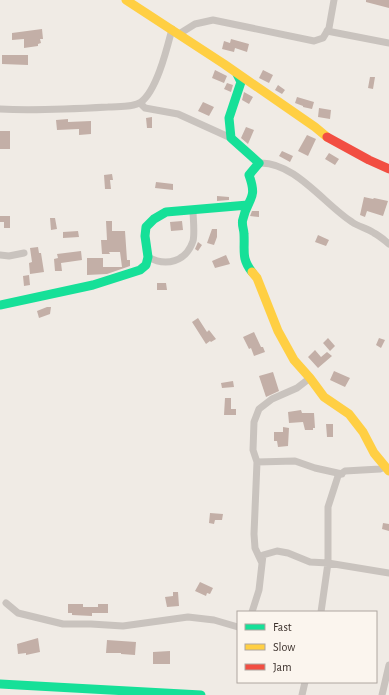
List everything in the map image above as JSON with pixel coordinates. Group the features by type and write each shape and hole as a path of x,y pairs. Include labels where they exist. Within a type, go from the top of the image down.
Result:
{"street":[{"path":"126,0 139,4 175,32 310,123 331,140 389,169"},
{"path":"0,109 28,110 84,108 133,105 140,103 148,95 175,32 195,24 214,20 314,41 323,38 329,28 334,0"},
{"path":"327,32 389,43"},
{"path":"231,138 229,118 242,82 237,74"},
{"path":"140,103 145,108 178,114 231,138 259,163 275,165 291,173 309,185 352,222 374,233 389,244"},
{"path":"259,163 249,175 253,186 253,196 242,221 244,234 243,256 248,267 257,278 278,331 294,360 324,397 349,414 363,432 374,453 386,466 380,469 345,471 338,476 328,507 328,563 321,611"},
{"path":"0,305 84,287 133,273 146,265 148,257 144,236 146,227 154,219 166,212 248,205"},
{"path":"148,257 156,261 166,263 178,260 186,252 193,240 193,210"},
{"path":"0,255 9,256 24,253"},
{"path":"262,562 255,548 254,534 257,462 253,450 254,422 259,409 272,399 297,388 310,378"},
{"path":"257,462 295,461 315,468 342,474"},
{"path":"252,611 259,590 263,555 277,551 288,553 310,562 328,563 389,573"},
{"path":"6,603 18,613 63,624 123,626 188,617 214,620 237,627"},
{"path":"382,695 389,665"},
{"path":"302,695 305,683"},
{"path":"0,684 201,695"}],"building":[{"path":"366,0 389,0 389,8 366,2"},
{"path":"42,29 43,39 40,39 41,43 38,44 38,46 24,48 24,39 12,40 12,33"},
{"path":"231,39 249,44 247,52 235,48 234,52 222,49 224,41 230,43"},
{"path":"2,55 28,55 28,65 2,64"},
{"path":"215,70 227,76 224,83 212,78"},
{"path":"263,70 273,75 269,83 259,78"},
{"path":"370,77 375,77 373,89 368,88"},
{"path":"227,83 233,85 231,92 224,89"},
{"path":"278,85 285,90 282,94 275,90"},
{"path":"244,92 253,97 249,104 242,100"},
{"path":"297,97 314,102 312,109 295,103"},
{"path":"203,102 214,107 209,116 198,111"},
{"path":"319,108 331,110 330,119 318,117"},
{"path":"152,117 152,128 147,128 146,118"},
{"path":"68,119 68,122 91,121 91,134 79,135 79,129 57,130 56,120"},
{"path":"246,127 254,130 248,144 241,138"},
{"path":"0,131 10,131 10,149 0,149"},
{"path":"307,135 316,139 308,156 298,151"},
{"path":"282,151 293,156 290,162 279,156"},
{"path":"329,153 339,159 335,165 325,159"},
{"path":"112,174 113,180 110,180 111,189 105,189 104,175"},
{"path":"156,182 173,184 173,190 155,188"},
{"path":"217,196 229,197 229,200 217,201"},
{"path":"364,197 388,201 383,216 367,211 365,217 360,215"},
{"path":"252,211 259,211 259,217 250,216"},
{"path":"0,216 10,216 10,228 4,228 4,222 0,222"},
{"path":"50,218 55,218 57,229 51,230"},
{"path":"106,221 112,221 112,231 125,231 127,260 130,260 130,266 107,274 87,275 87,258 103,258 103,267 122,267 120,252 109,252 110,254 102,254 101,240 107,240"},
{"path":"182,221 183,230 171,231 170,222"},
{"path":"212,229 217,229 217,237 214,245 207,243"},
{"path":"78,231 79,237 63,238 63,232"},
{"path":"318,235 329,240 326,246 315,242"},
{"path":"198,242 202,245 198,251 195,249"},
{"path":"38,247 39,253 41,253 44,272 30,274 29,263 32,262 30,248"},
{"path":"81,251 82,260 61,263 62,271 55,271 54,259 58,258 57,254"},
{"path":"226,255 230,264 215,268 212,261"},
{"path":"29,275 30,285 24,286 23,276"},
{"path":"157,283 166,283 167,290 157,290"},
{"path":"51,307 50,314 39,318 37,311"},
{"path":"198,318 207,332 209,330 216,339 206,344 192,322"},
{"path":"254,332 265,352 254,356 251,348 249,349 243,337"},
{"path":"328,338 335,346 330,351 323,343"},
{"path":"379,338 385,340 381,348 376,345"},
{"path":"315,350 321,357 327,352 332,356 318,368 308,357"},
{"path":"334,371 350,378 345,387 330,380"},
{"path":"273,372 279,391 266,397 259,376"},
{"path":"233,381 234,387 222,388 221,383"},
{"path":"225,398 231,398 231,409 236,409 236,415 224,415"},
{"path":"301,410 302,413 314,413 315,428 313,428 313,430 305,430 303,422 289,423 288,412"},
{"path":"326,424 333,424 333,437 327,437"},
{"path":"283,427 289,428 288,446 278,447 277,441 274,441 274,432 283,432"},
{"path":"210,513 223,514 222,520 215,520 214,524 209,523"},
{"path":"383,523 389,524 389,531 382,529"},
{"path":"200,582 213,588 210,594 207,593 206,596 195,591"},
{"path":"173,592 178,592 179,606 167,607 165,597 173,596"},
{"path":"68,604 83,604 83,607 98,607 98,604 108,604 108,613 92,613 92,616 72,615 72,613 68,613"},
{"path":"38,638 40,652 26,655 26,653 18,654 17,644"},
{"path":"107,640 136,642 135,655 106,653"},
{"path":"170,651 170,664 153,664 153,652"}],"traffic: fast":[{"path":"237,74 241,82 229,118 231,138 259,163 249,175 253,189 242,221 245,258 246,263 252,272"},
{"path":"0,305 93,285 140,270 146,265 148,257 145,236 146,227 154,219 166,212 248,205"},
{"path":"0,684 201,695"}],"traffic: slow":[{"path":"126,0 224,64 315,127 327,137"},
{"path":"252,272 257,278 278,331 294,360 324,397 349,414 363,432 374,453 389,471"}],"traffic: jam":[{"path":"327,137 389,169"}]}
